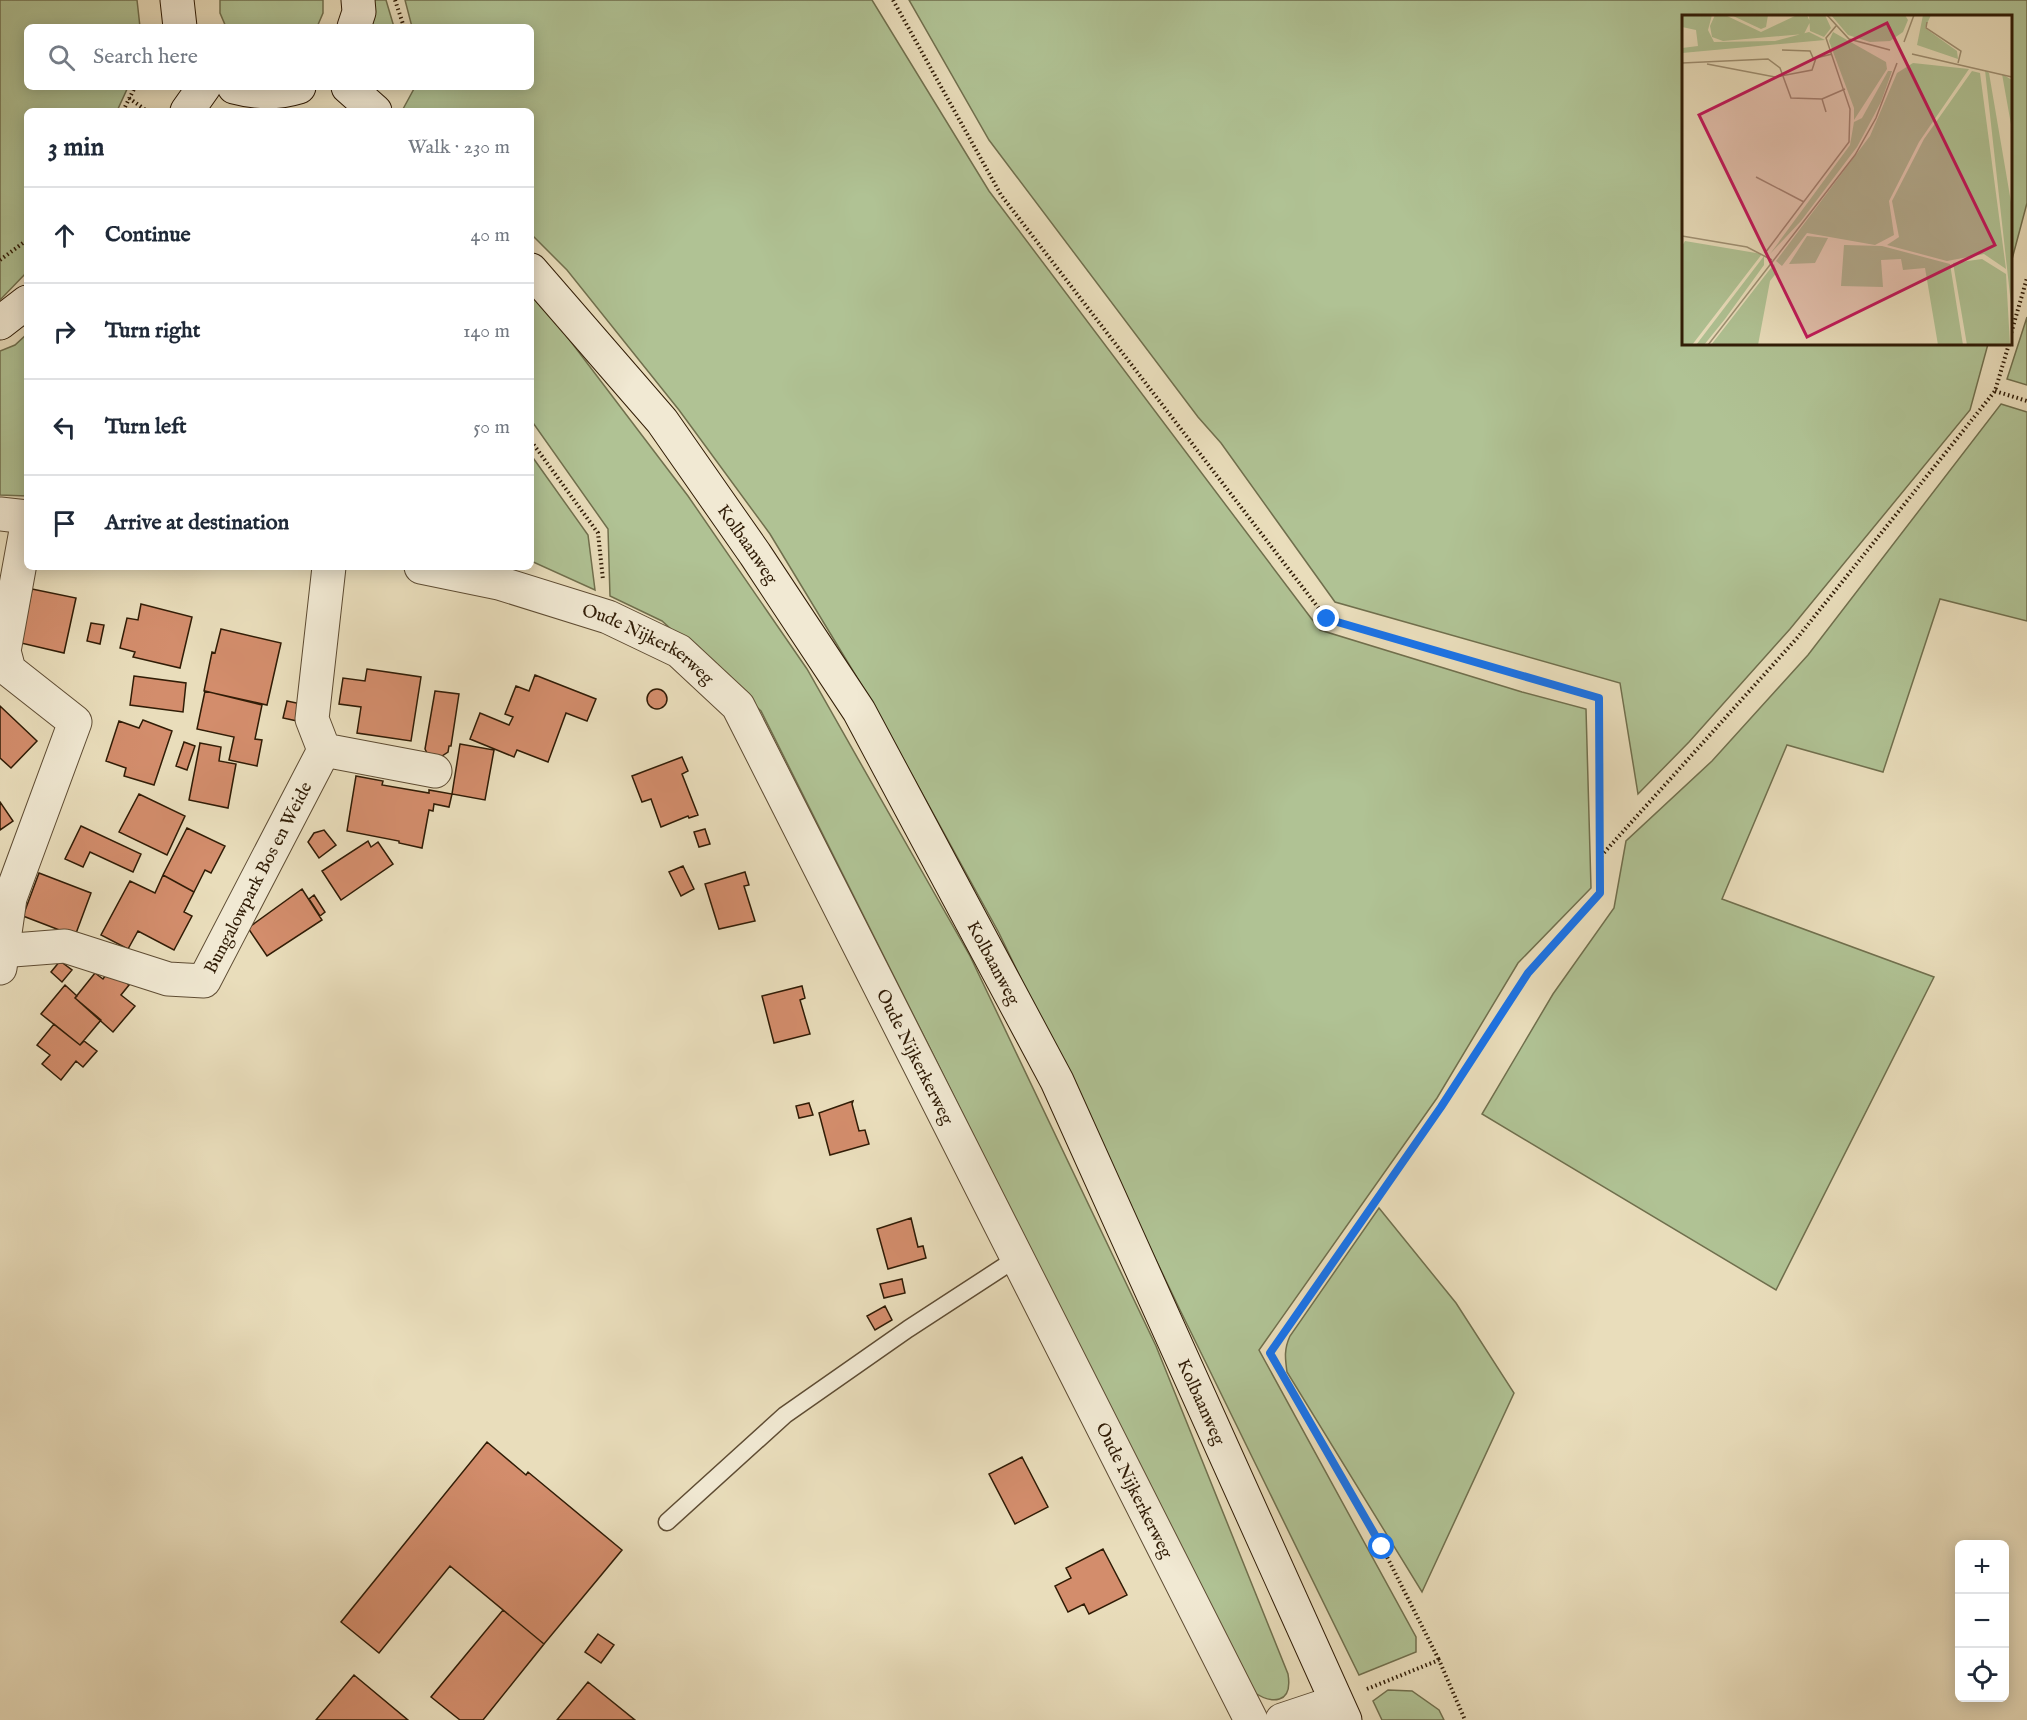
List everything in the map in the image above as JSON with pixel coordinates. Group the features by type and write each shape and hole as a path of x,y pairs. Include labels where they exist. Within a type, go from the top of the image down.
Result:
{"street":[{"path":"177,0 180,24"},
{"path":"355,24 359,12 358,0"},
{"path":"189,108 202,90"},
{"path":"246,90 258,93 290,90"},
{"path":"351,90 372,108"},
{"name":"Kolbaanweg","path":"534,273 662,421 755,554 859,711 1057,1081 1341,1711"},
{"path":"0,323 24,304"},
{"path":"0,514 24,517"},
{"name":"Bungalowpark Bos en Weide","path":"24,541 4,651 5,672 75,722 10,898 0,957 65,946 168,979 204,981 324,750"},
{"path":"329,570 312,720 324,750 435,771"},
{"name":"Oude Nijkerkerweg","path":"436,570 499,583 608,617 679,651 738,706 1251,1720"},
{"path":"1282,1720 1341,1711"}],"lane":[{"path":"668,1522 785,1416 908,1329 1017,1258"}],"path":[{"path":"395,0 403,24"},
{"path":"893,0 1002,195 1327,619 1599,698 1600,893 1528,973 1441,1107 1270,1353 1382,1547 1439,1660 1465,1720"},
{"path":"124,108 133,90"},
{"path":"129,98 143,108"},
{"path":"0,260 24,242"},
{"path":"2012,330 2027,278"},
{"path":"1600,856 1798,637 1995,391 2009,345"},
{"path":"1995,391 2027,401"},
{"path":"534,445 598,533 608,617"},
{"path":"1341,1711 1439,1660"}],"green space":[{"path":"0,0 137,0 140,24 24,24 24,90 127,90 118,108 24,108 24,275 0,300"},
{"path":"220,0 323,0 323,13 318,24 225,24 220,13"},
{"path":"371,0 386,0 393,24 373,24"},
{"path":"405,0 872,0 989,191 1320,630 1522,692 1586,709 1591,888 1518,963 1437,1098 1259,1350 1416,1637 1416,1652 1359,1675 999,933 873,704 770,534 679,410 567,270 534,237 534,108 404,108 413,90 534,90 534,24 411,24"},
{"path":"909,0 2027,0 2027,203 2012,259 2012,15 1682,15 1682,345 1988,345 1970,410 1790,629 1689,742 1638,794 1620,683 1335,602 1221,443 1198,417 989,140"},
{"path":"534,298 559,326 688,496 807,669 970,956 1156,1346 1288,1674 1287,1691 1279,1699 1273,1700 1259,1696 1252,1691 761,711 662,621 610,596 608,529 534,424"},
{"path":"2027,317 2027,385 2007,379"},
{"path":"24,337 24,496 0,495 0,351 15,345"},
{"path":"2001,404 2027,412 2027,621 1940,599 1883,772 1787,745 1722,899 1934,977 1776,1290 1482,1114 1553,994 1614,908 1626,841 1712,761 1808,655"},
{"path":"534,459 588,535 595,590 534,562"},
{"path":"1379,1208 1456,1303 1514,1393 1422,1592 1287,1372 1286,1349 1290,1336"},
{"path":"1388,1690 1412,1691 1439,1710 1444,1720 1382,1720 1373,1701"}],"building":[{"path":"32,589 76,598 64,653 21,643"},
{"path":"141,604 192,617 180,668 133,657 135,652 120,648 127,618 138,620"},
{"path":"91,623 104,625 100,644 87,641"},
{"path":"221,629 281,643 267,705 204,691 212,652 215,653"},
{"path":"367,669 421,677 411,741 357,733 361,707 339,704 343,678 365,681"},
{"path":"535,675 596,699 587,721 566,713 548,762 517,750 514,757 470,739 480,713 509,725 513,717 505,714 516,686 529,691"},
{"path":"134,676 186,683 183,712 130,705"},
{"path":"653,689 661,689 667,695 667,703 661,709 653,709 647,703 647,695"},
{"path":"205,691 262,705 255,739 262,740 257,766 229,760 234,737 197,729"},
{"path":"435,691 459,694 451,746 442,756 427,753 425,749"},
{"path":"287,701 306,705 302,722 283,718"},
{"path":"0,706 37,741 11,768 0,758"},
{"path":"143,720 172,731 154,785 124,776 126,768 106,761 119,721 139,728"},
{"path":"184,742 195,746 187,770 176,766"},
{"path":"200,743 221,747 219,761 236,764 228,808 189,800"},
{"path":"460,744 494,750 485,800 452,794"},
{"path":"682,757 688,771 682,774 698,815 689,818 688,816 661,827 651,799 642,802 632,776"},
{"path":"356,776 383,781 382,785 429,793 429,790 452,794 449,807 434,804 433,811 429,810 422,848 347,831"},
{"path":"139,794 185,816 167,855 119,832"},
{"path":"0,802 13,821 0,830"},
{"path":"81,826 141,854 133,872 90,852 83,867 65,859"},
{"path":"187,828 225,846 211,873 205,870 194,892 163,875"},
{"path":"705,829 710,844 699,847 694,832"},
{"path":"324,830 336,845 319,858 308,842 314,833"},
{"path":"368,841 371,847 378,842 393,864 341,900 322,871"},
{"path":"683,866 694,889 681,896 669,872"},
{"path":"745,872 749,885 744,886 755,921 719,929 705,884"},
{"path":"39,873 91,893 75,936 23,916"},
{"path":"163,875 194,892 184,912 192,916 174,950 138,931 128,949 101,935 130,881 155,893"},
{"path":"302,889 322,920 267,956 248,928"},
{"path":"314,895 325,912 320,916 309,899"},
{"path":"60,961 72,970 62,982 51,972"},
{"path":"110,969 129,985 121,995 135,1006 113,1032 75,998 95,973 103,979"},
{"path":"65,985 77,996 75,998 101,1020 80,1045 41,1014"},
{"path":"802,986 805,998 800,1000 810,1034 774,1043 762,996"},
{"path":"54,1024 80,1045 84,1041 97,1051 83,1067 76,1061 61,1080 42,1064 50,1055 37,1045"},
{"path":"853,1101 859,1131 865,1130 869,1144 830,1155 819,1113"},
{"path":"809,1103 813,1115 799,1118 796,1106"},
{"path":"911,1218 918,1247 923,1246 926,1258 888,1269 877,1229"},
{"path":"902,1279 905,1293 884,1298 880,1284"},
{"path":"885,1306 892,1320 875,1330 867,1316"},
{"path":"487,1442 526,1475 528,1472 622,1550 544,1644 450,1566 379,1653 341,1622"},
{"path":"1022,1457 1048,1507 1015,1524 989,1474"},
{"path":"1103,1549 1127,1595 1089,1614 1084,1604 1068,1612 1055,1586 1071,1578 1066,1568"},
{"path":"503,1610 544,1644 483,1720 460,1720 431,1697"},
{"path":"598,1634 614,1645 601,1663 585,1652"},
{"path":"354,1675 408,1720 316,1720"},
{"path":"588,1682 635,1720 557,1720"}],"route":[{"path":"1327,619 1599,698 1600,893 1528,973 1441,1107 1270,1353 1382,1547"}]}
